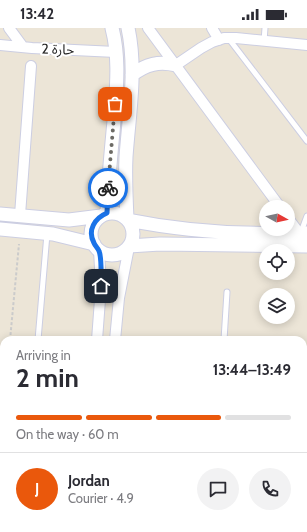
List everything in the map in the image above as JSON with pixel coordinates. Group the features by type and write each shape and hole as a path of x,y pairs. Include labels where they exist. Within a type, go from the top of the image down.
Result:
{"street":[{"path":"9,28 23,48"},
{"path":"97,336 101,286 96,247 92,239 92,228 94,223 104,214 111,160 117,77 116,52 112,28"},
{"path":"0,229 63,236 96,247 109,255 120,254 129,247 134,233 128,219 126,172 132,75 132,55 128,28"},
{"path":"148,28 275,200"},
{"path":"212,28 218,40"},
{"path":"176,65 212,42 229,38 307,45"},
{"name":"حارة 2","path":"0,45 23,48 116,52"},
{"path":"132,75 145,66 153,64 169,63 176,65"},
{"path":"20,216 31,66"},
{"path":"0,214 69,220 112,212 122,215 128,219 176,228 224,232 303,234"},
{"path":"295,225 303,234"},
{"path":"129,247 160,244 307,246"},
{"path":"115,336 120,292 129,247"}],"lane":[{"path":"264,41 265,28"},
{"path":"229,38 307,141"},
{"path":"303,234 307,216"},
{"path":"38,336 47,234"},
{"path":"224,336 227,292"}],"path":[{"path":"10,336 20,231"}],"way so far":[{"path":"108,188 115,104"}],"route":[{"path":"101,286 99,250 94,244 91,234 94,223 97,219 107,213 108,188"}]}
